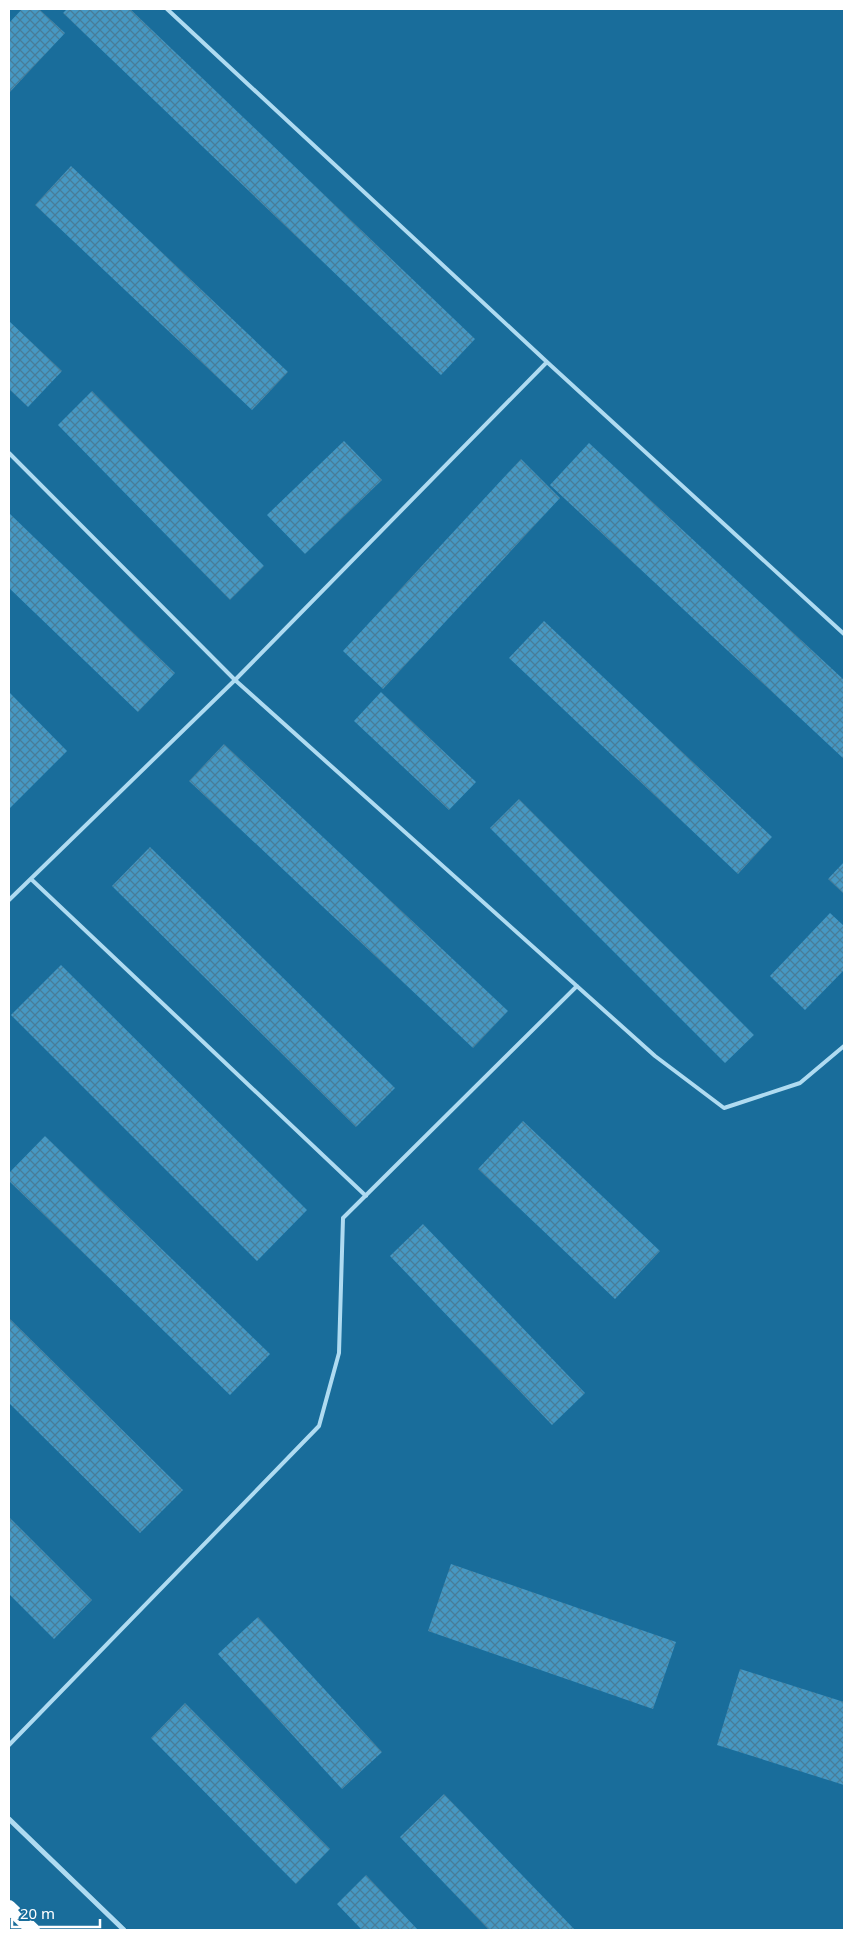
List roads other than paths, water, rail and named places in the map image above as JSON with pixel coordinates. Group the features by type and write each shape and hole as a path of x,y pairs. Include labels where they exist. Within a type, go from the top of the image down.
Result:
{"highway":[{"path":"9,1907 33,1930"}],"street":[{"path":"9,1819 124,1930"}],"lane":[{"path":"166,9 844,634"},
{"path":"9,900 235,680 547,362"},
{"path":"9,453 235,680 654,1056 724,1108 800,1083 844,1046"},
{"path":"31,879 366,1196"},
{"path":"9,1745 319,1426 339,1352 343,1218 577,986"}]}
